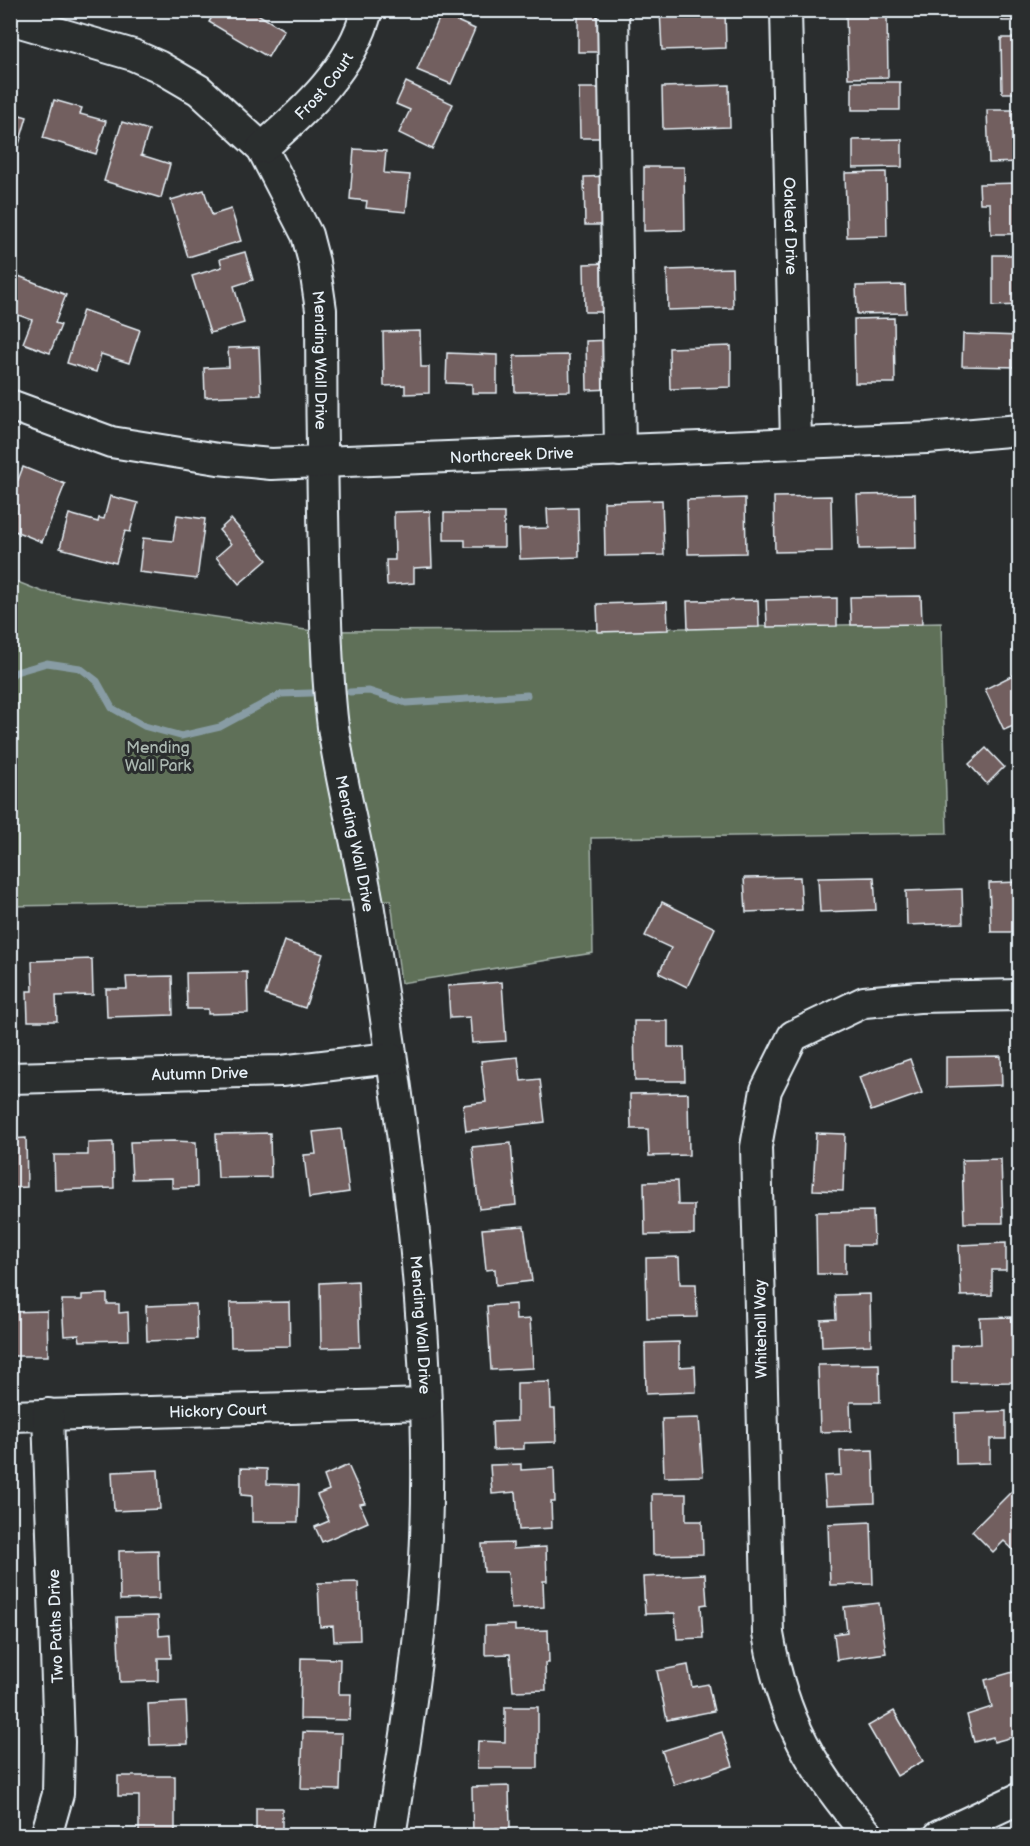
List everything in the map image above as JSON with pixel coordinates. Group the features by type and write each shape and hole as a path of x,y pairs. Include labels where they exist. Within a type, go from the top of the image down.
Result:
{"street":[{"name":"Frost Court","path":"262,147 309,104 337,72 354,43 367,10"},
{"path":"613,10 620,451"},
{"name":"Oakleaf Drive","path":"786,10 796,442"},
{"name":"Mending Wall Drive","path":"10,19 133,56 158,66 199,90 262,147 307,235 314,262 321,310 326,617 334,729 370,913 390,1058 414,1237 426,1404 425,1562 411,1702 390,1836"},
{"name":"Northcreek Drive","path":"10,405 122,444 271,465 322,465 796,442 927,438 1020,430"},
{"name":"Whitehall Way","path":"869,1836 831,1791 800,1741 781,1694 768,1634 756,1147 759,1126 766,1090 793,1036 832,1016 864,1002 919,997 1020,995"},
{"name":"Autumn Drive","path":"10,1078 281,1071 390,1058"},
{"name":"Hickory Court","path":"10,1416 426,1404"},
{"name":"Two Paths Drive","path":"46,1836 58,1794 48,1414"},
{"path":"939,1836 1020,1798"}],"green space":[{"name":"Mending Wall Park","path":"10,579 43,592 313,631 585,630 941,623 947,833 591,838 593,953 401,983 391,900 11,906"}],"building":[{"path":"216,10 251,10 284,30 268,57 209,22"},
{"path":"578,10 605,10 606,52 578,52"},
{"path":"660,10 725,10 726,48 662,50"},
{"path":"1001,10 1020,10 1020,21 1002,21"},
{"path":"441,14 475,29 451,84 417,70"},
{"path":"887,14 888,77 848,78 846,15"},
{"path":"1001,38 1020,38 1020,93 1002,93"},
{"path":"406,82 453,104 432,149 399,133 410,110 396,104"},
{"path":"852,82 900,82 900,110 852,110"},
{"path":"729,85 730,127 663,129 662,87"},
{"path":"579,88 608,88 609,138 580,138"},
{"path":"54,100 82,108 80,114 106,121 96,154 43,138"},
{"path":"987,110 1020,110 1020,162 989,163"},
{"path":"10,112 27,117 17,151 10,149"},
{"path":"122,122 149,130 141,155 170,164 161,198 104,181"},
{"path":"902,139 902,167 853,168 853,140"},
{"path":"354,149 386,151 384,173 410,175 406,212 366,208 367,201 350,199"},
{"path":"644,167 684,167 685,230 644,231"},
{"path":"886,172 887,236 847,237 845,173"},
{"path":"610,176 611,225 585,225 584,177"},
{"path":"1020,183 1020,234 991,234 990,203 980,203 979,184"},
{"path":"204,190 212,215 231,209 241,241 188,257 171,200"},
{"path":"245,252 253,280 234,286 244,323 210,333 192,276 222,267 220,259"},
{"path":"993,255 1020,255 1020,305 993,306"},
{"path":"612,263 613,312 585,312 584,264"},
{"path":"732,268 733,308 668,310 667,270"},
{"path":"11,273 66,295 55,323 61,325 50,353 23,343 32,320 10,312"},
{"path":"905,285 906,313 857,314 856,286"},
{"path":"83,310 140,330 129,363 101,354 96,372 67,363"},
{"path":"894,318 895,383 855,383 854,319"},
{"path":"420,331 421,367 429,367 429,393 405,394 405,385 384,386 383,332"},
{"path":"963,334 1020,336 1020,367 962,366"},
{"path":"613,340 614,389 587,390 586,341"},
{"path":"731,346 731,387 670,389 669,348"},
{"path":"259,347 261,395 205,397 204,368 229,367 228,348"},
{"path":"447,353 497,355 497,393 472,393 472,384 446,383"},
{"path":"569,355 570,391 515,392 514,356"},
{"path":"23,467 65,484 42,542 10,529 16,511 10,509 10,477 18,480"},
{"path":"915,494 916,548 859,549 857,495"},
{"path":"110,496 138,503 130,532 125,531 116,563 60,548 69,514 98,522 99,518 104,519"},
{"path":"831,496 832,551 775,552 774,497"},
{"path":"745,498 746,553 688,554 687,500"},
{"path":"662,500 664,555 605,556 604,502"},
{"path":"578,508 579,557 520,559 519,529 548,528 547,509"},
{"path":"430,511 432,567 414,568 414,583 387,585 386,560 395,560 394,512"},
{"path":"444,513 504,513 504,547 465,547 465,540 444,540"},
{"path":"177,515 205,519 197,579 139,572 143,538 173,541"},
{"path":"231,519 267,560 239,584 216,557 231,544 219,530"},
{"path":"921,596 922,624 851,625 850,597"},
{"path":"837,598 837,626 767,627 766,600"},
{"path":"758,600 759,627 688,629 687,601"},
{"path":"667,602 668,630 598,632 597,604"},
{"path":"1019,672 1020,723 1004,730 985,689"},
{"path":"986,748 1004,767 987,784 969,764"},
{"path":"800,877 802,910 746,912 744,878"},
{"path":"874,877 876,910 820,912 818,878"},
{"path":"1020,882 1018,932 991,932 989,883"},
{"path":"962,889 963,923 907,925 906,891"},
{"path":"662,902 715,928 687,987 659,973 671,948 645,936"},
{"path":"284,941 323,954 305,1008 265,995"},
{"path":"92,959 93,995 56,996 57,1021 28,1021 27,991 33,991 32,961"},
{"path":"247,972 248,1013 208,1014 208,1009 187,1009 186,973"},
{"path":"172,976 173,1015 107,1017 106,989 127,989 126,977"},
{"path":"502,982 506,1041 472,1043 470,1017 450,1018 448,986"},
{"path":"634,1021 668,1021 668,1047 684,1047 685,1081 635,1081"},
{"path":"1001,1056 1002,1085 946,1087 946,1057"},
{"path":"518,1057 521,1081 540,1079 545,1122 466,1131 463,1105 486,1102 481,1061"},
{"path":"910,1059 922,1093 871,1111 859,1077"},
{"path":"688,1093 689,1155 649,1156 648,1129 631,1129 630,1094"},
{"path":"341,1129 349,1192 309,1198 304,1155 316,1154 313,1132"},
{"path":"270,1133 271,1177 218,1178 216,1134"},
{"path":"816,1133 845,1134 843,1191 813,1190"},
{"path":"26,1138 27,1187 10,1188 10,1139"},
{"path":"113,1142 114,1188 55,1190 54,1155 88,1155 88,1143"},
{"path":"130,1142 196,1142 197,1187 172,1188 172,1178 132,1179"},
{"path":"511,1143 516,1205 479,1209 472,1147"},
{"path":"1001,1159 1003,1223 964,1223 962,1160"},
{"path":"677,1181 678,1205 694,1205 694,1234 645,1235 644,1182"},
{"path":"873,1211 874,1245 845,1245 845,1274 817,1274 816,1212"},
{"path":"524,1226 532,1281 496,1285 495,1269 486,1270 482,1229"},
{"path":"1006,1243 1006,1270 992,1270 992,1295 961,1296 959,1245"},
{"path":"679,1257 680,1284 696,1284 697,1317 647,1318 646,1258"},
{"path":"358,1281 360,1347 321,1348 320,1283"},
{"path":"107,1294 107,1304 119,1304 119,1313 128,1312 129,1340 80,1341 79,1335 64,1336 62,1300 82,1300 82,1295"},
{"path":"870,1294 871,1345 822,1347 821,1320 836,1319 835,1295"},
{"path":"289,1302 290,1346 231,1347 230,1303"},
{"path":"196,1304 197,1339 147,1341 146,1306"},
{"path":"515,1304 516,1320 530,1319 533,1368 491,1370 487,1306"},
{"path":"47,1311 48,1356 10,1356 10,1312"},
{"path":"1012,1317 1013,1382 952,1383 952,1345 981,1344 980,1318"},
{"path":"679,1342 679,1367 695,1366 696,1392 646,1394 645,1343"},
{"path":"879,1364 880,1402 850,1402 851,1431 820,1432 818,1365"},
{"path":"550,1382 551,1409 555,1409 556,1442 524,1443 524,1449 493,1450 492,1422 517,1421 517,1383"},
{"path":"1006,1411 1006,1439 990,1439 990,1463 956,1464 955,1413"},
{"path":"699,1418 703,1476 664,1477 662,1419"},
{"path":"873,1450 875,1503 826,1505 824,1476 841,1475 840,1451"},
{"path":"521,1464 521,1470 554,1468 555,1502 551,1502 552,1528 519,1530 516,1492 492,1494 490,1465"},
{"path":"348,1465 365,1503 360,1504 368,1522 322,1542 315,1527 329,1521 317,1495 329,1490 324,1476"},
{"path":"241,1468 267,1469 267,1484 299,1485 298,1522 252,1522 252,1496 241,1495"},
{"path":"158,1470 160,1509 114,1511 112,1472"},
{"path":"1016,1487 1020,1491 1020,1556 1004,1541 993,1552 972,1531"},
{"path":"652,1494 686,1494 686,1521 702,1521 703,1554 653,1555"},
{"path":"871,1522 873,1584 830,1585 828,1524"},
{"path":"513,1543 513,1549 546,1547 547,1581 543,1581 544,1607 511,1609 508,1572 484,1572 482,1544"},
{"path":"158,1550 159,1599 120,1600 119,1551"},
{"path":"705,1574 707,1604 701,1605 703,1638 677,1639 675,1613 645,1614 643,1577"},
{"path":"358,1582 360,1640 334,1641 333,1626 320,1627 318,1583"},
{"path":"879,1603 886,1653 837,1660 834,1634 847,1632 844,1607"},
{"path":"158,1616 159,1636 170,1635 171,1658 158,1658 158,1681 120,1682 117,1617"},
{"path":"515,1625 515,1631 548,1630 549,1663 545,1663 546,1690 513,1691 510,1654 485,1655 485,1626"},
{"path":"301,1658 340,1659 339,1694 351,1694 350,1720 300,1719"},
{"path":"688,1665 692,1687 708,1684 714,1711 667,1720 657,1671"},
{"path":"1020,1670 1020,1735 994,1742 993,1737 974,1742 967,1715 992,1707 985,1680"},
{"path":"186,1702 188,1744 150,1745 148,1704"},
{"path":"505,1707 538,1707 538,1768 477,1768 478,1741 505,1742"},
{"path":"894,1711 923,1761 897,1776 868,1726"},
{"path":"303,1732 342,1733 340,1790 301,1789"},
{"path":"722,1732 733,1766 674,1785 662,1751"},
{"path":"118,1776 175,1776 175,1836 139,1836 139,1796 118,1796"},
{"path":"509,1786 510,1828 496,1828 496,1836 473,1836 472,1787"},
{"path":"256,1808 282,1808 282,1833 295,1833 295,1836 256,1836"}],"waterway":[{"path":"10,676 47,663 80,668 97,681 112,708 144,726 181,736 220,727 281,694 311,693"},
{"path":"350,692 369,691 406,703 527,695"}]}
